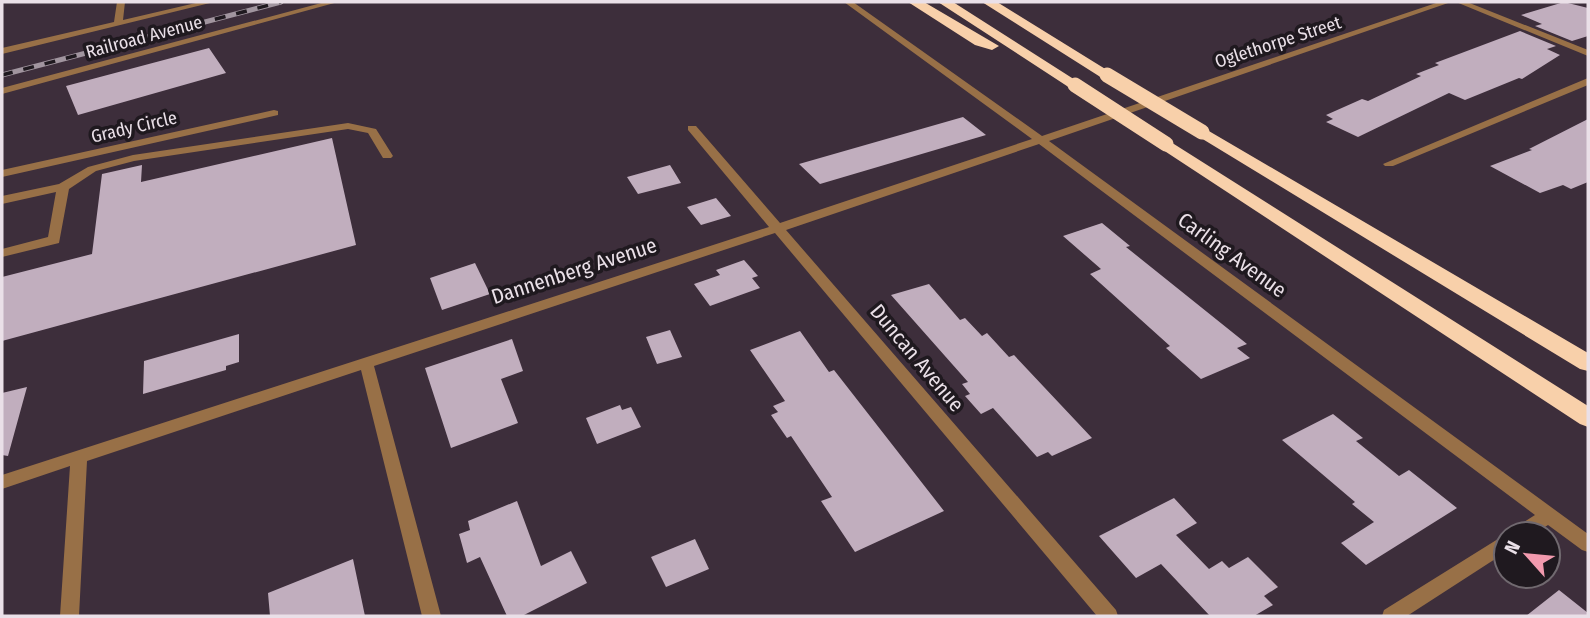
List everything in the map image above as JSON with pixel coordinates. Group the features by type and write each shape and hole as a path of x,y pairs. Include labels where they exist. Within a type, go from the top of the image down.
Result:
{"highway":[{"path":"915,2 980,42 1041,64"},
{"path":"944,2 1588,418"},
{"path":"988,2 1588,363"}],"street":[{"path":"118,23 121,2"},
{"path":"2,51 210,2"},
{"name":"Railroad Avenue","path":"2,92 334,2"},
{"name":"Carling Avenue","path":"848,2 1040,140 1588,544"},
{"name":"Oglethorpe Street","path":"1158,98 1447,2"},
{"path":"1460,2 1588,53"},
{"path":"1389,164 1588,81"},
{"name":"Dannenberg Avenue","path":"2,482 1040,140 1158,98"},
{"name":"Grady Circle","path":"2,174 274,113"},
{"path":"2,200 63,187 92,169 133,158 348,126 372,131 387,156"},
{"name":"Duncan Avenue","path":"692,128 1109,616"},
{"path":"2,253 54,240 63,187"},
{"path":"366,362 432,616"},
{"path":"69,616 79,458"},
{"path":"1541,520 1549,515"},
{"path":"1391,616 1492,551"}],"building":[{"path":"1564,2 1588,8 1588,36 1572,41 1535,26 1542,24 1521,15"},
{"path":"1520,31 1556,46 1547,49 1560,55 1522,79 1465,100 1449,93 1358,137 1326,122 1333,119 1326,115 1362,99 1368,101 1421,76 1416,74 1439,65 1435,63"},
{"path":"209,48 226,73 78,115 66,86"},
{"path":"963,117 986,135 820,184 799,164"},
{"path":"1588,119 1588,182 1571,189 1563,185 1540,193 1490,166 1532,150 1529,149"},
{"path":"332,138 356,245 2,341 2,277 92,254 102,174 142,165 141,182"},
{"path":"670,165 681,183 638,194 627,177"},
{"path":"716,198 731,216 701,225 687,207"},
{"path":"1102,223 1130,246 1126,247 1247,344 1237,348 1250,358 1201,379 1166,348 1170,346 1090,274 1101,269 1063,236"},
{"path":"744,260 758,276 752,278 760,288 710,306 694,284 720,275 716,270"},
{"path":"475,263 490,294 442,310 430,278"},
{"path":"929,284 960,320 965,318 982,336 987,333 1009,357 1014,355 1092,438 1052,456 1048,452 1037,457 993,408 981,414 965,396 970,394 962,384 968,382 891,295"},
{"path":"670,330 682,357 657,364 646,337"},
{"path":"800,331 829,372 834,370 944,511 855,552 821,501 832,497 791,436 787,438 771,415 778,412 773,406 785,401 750,350"},
{"path":"239,334 239,362 226,366 226,370 143,394 144,361"},
{"path":"512,339 523,371 501,379 518,423 451,448 425,368"},
{"path":"27,387 8,456 2,455 2,393"},
{"path":"620,405 622,410 631,407 641,427 597,444 586,418"},
{"path":"1333,414 1363,438 1356,441 1399,476 1409,470 1457,508 1366,565 1341,543 1374,522 1352,504 1355,502 1282,440"},
{"path":"1174,498 1197,523 1176,535 1209,569 1222,561 1229,568 1248,557 1278,587 1264,596 1273,605 1254,616 1210,616 1161,564 1136,578 1099,536"},
{"path":"517,501 541,566 571,551 587,583 522,616 507,616 480,557 467,563 459,534 470,530 468,521"},
{"path":"695,539 709,569 666,587 651,557"},
{"path":"353,559 365,616 270,616 268,593"},
{"path":"1559,590 1588,613 1588,616 1526,616"}],"railway":[{"path":"2,75 281,2"}]}
